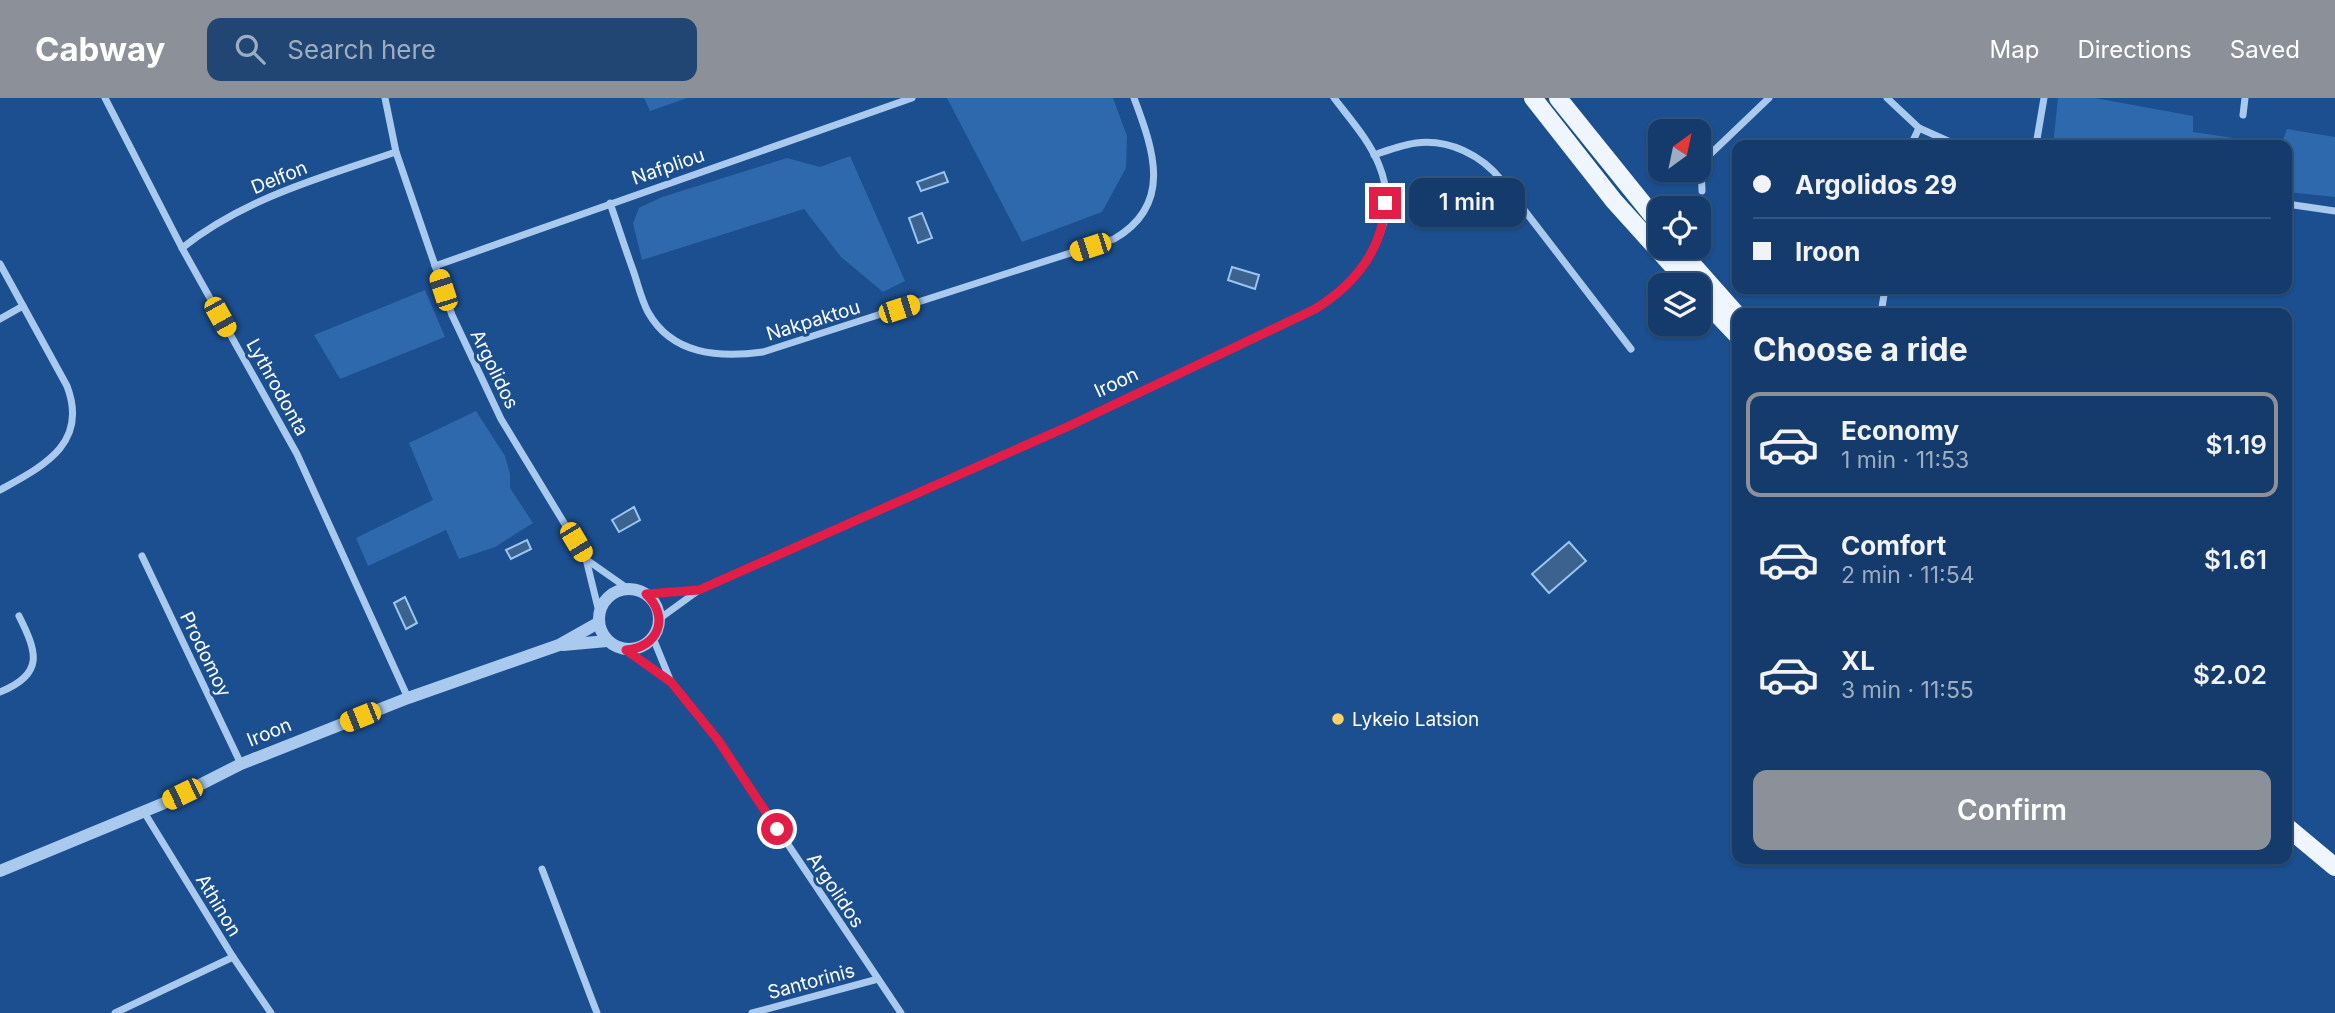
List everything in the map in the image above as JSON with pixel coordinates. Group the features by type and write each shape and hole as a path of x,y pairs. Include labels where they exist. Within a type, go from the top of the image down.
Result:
{"main road":[{"path":"1533,98 1614,201 1679,273"},
{"path":"1558,98 1648,210"},
{"path":"1688,259 1732,309"},
{"path":"1711,308 1732,330"},
{"path":"2292,831 2335,867"}],"street":[{"name":"Lythrodonta","path":"105,98 182,248 297,454 408,698"},
{"name":"Argolidos","path":"385,98 396,152 452,315 501,419 586,559 598,617"},
{"name":"Nafpliou","path":"435,265 912,98"},
{"name":"Nakpaktou","path":"610,203 644,303 655,323 668,336 686,347 706,353 737,355 763,352 1124,233 1144,213 1154,184 1153,153 1134,98"},
{"name":"Iroon","path":"659,619 699,590 1069,426 1330,300 1359,273 1371,255 1385,217 1385,190 1380,166 1334,98"},
{"path":"1702,191 1701,163 1769,98"},
{"path":"1887,98 1919,128 1946,140"},
{"path":"2037,140 2043,98"},
{"path":"2243,116 2245,98"},
{"path":"1913,140 1919,128"},
{"path":"1374,155 1408,144 1431,143 1454,147 1488,165 1630,349"},
{"name":"Delfon","path":"182,248 218,222 287,189 396,152"},
{"path":"2292,205 2335,211"},
{"path":"0,264 67,386 73,415 67,437 54,456 0,490"},
{"path":"0,319 23,306"},
{"name":"Prodomoy","path":"142,556 241,764"},
{"name":"Argolidos","path":"586,559 627,588"},
{"path":"627,588 646,594 658,609 659,619 653,638 636,649 626,650 607,641 601,633 598,617 609,595 627,588"},
{"name":"Iroon","path":"646,594 699,590"},
{"path":"0,692 24,679 31,668 33,645 19,616"},
{"name":"Iroon","path":"559,645 598,617"},
{"name":"Argolidos","path":"653,638 671,682 741,772 901,1013"},
{"name":"Iroon","path":"0,872 144,812 241,764 408,698 559,645 607,641"},
{"name":"Argolidos","path":"626,650 671,682"},
{"name":"Athinon","path":"144,812 233,957 271,1013"},
{"path":"542,869 597,1013"},
{"path":"115,1013 233,957"},
{"name":"Santorinis","path":"752,1013 878,979"}],"shaded area":[{"path":"644,98 687,98 650,111"},
{"path":"947,98 1113,98 1127,136 1126,168 1102,212 1022,242"},
{"path":"2058,98 2095,98 2193,116 2193,132 2247,140 2054,140"},
{"path":"2287,129 2335,137 2335,197 2292,193 2292,140 2283,140"},
{"path":"850,156 905,281 883,292 841,257 804,209 642,260 633,223 639,208 662,197 787,158 820,167"},
{"path":"944,172 948,182 921,191 917,182"},
{"path":"922,213 932,238 918,243 909,218"},
{"path":"1232,267 1259,275 1255,289 1228,280"},
{"path":"425,290 445,337 340,379 314,335"},
{"path":"476,411 505,456 510,474 510,488 533,523 495,547 459,559 446,530 368,566 356,538 433,500 409,443"},
{"path":"634,507 640,520 619,532 612,520"},
{"path":"527,540 531,549 511,559 506,550"},
{"path":"1569,542 1586,561 1549,593 1532,574"},
{"path":"405,597 417,623 406,629 394,603"}],"place":[{"name":"Lykeio Latsion","path":"1338,719"}],"route":[{"path":"777,829 718,740 671,682 626,650 646,645 658,629 658,609 646,594 699,590 1069,426 1315,309 1354,279 1371,255 1381,232 1385,203"}]}
